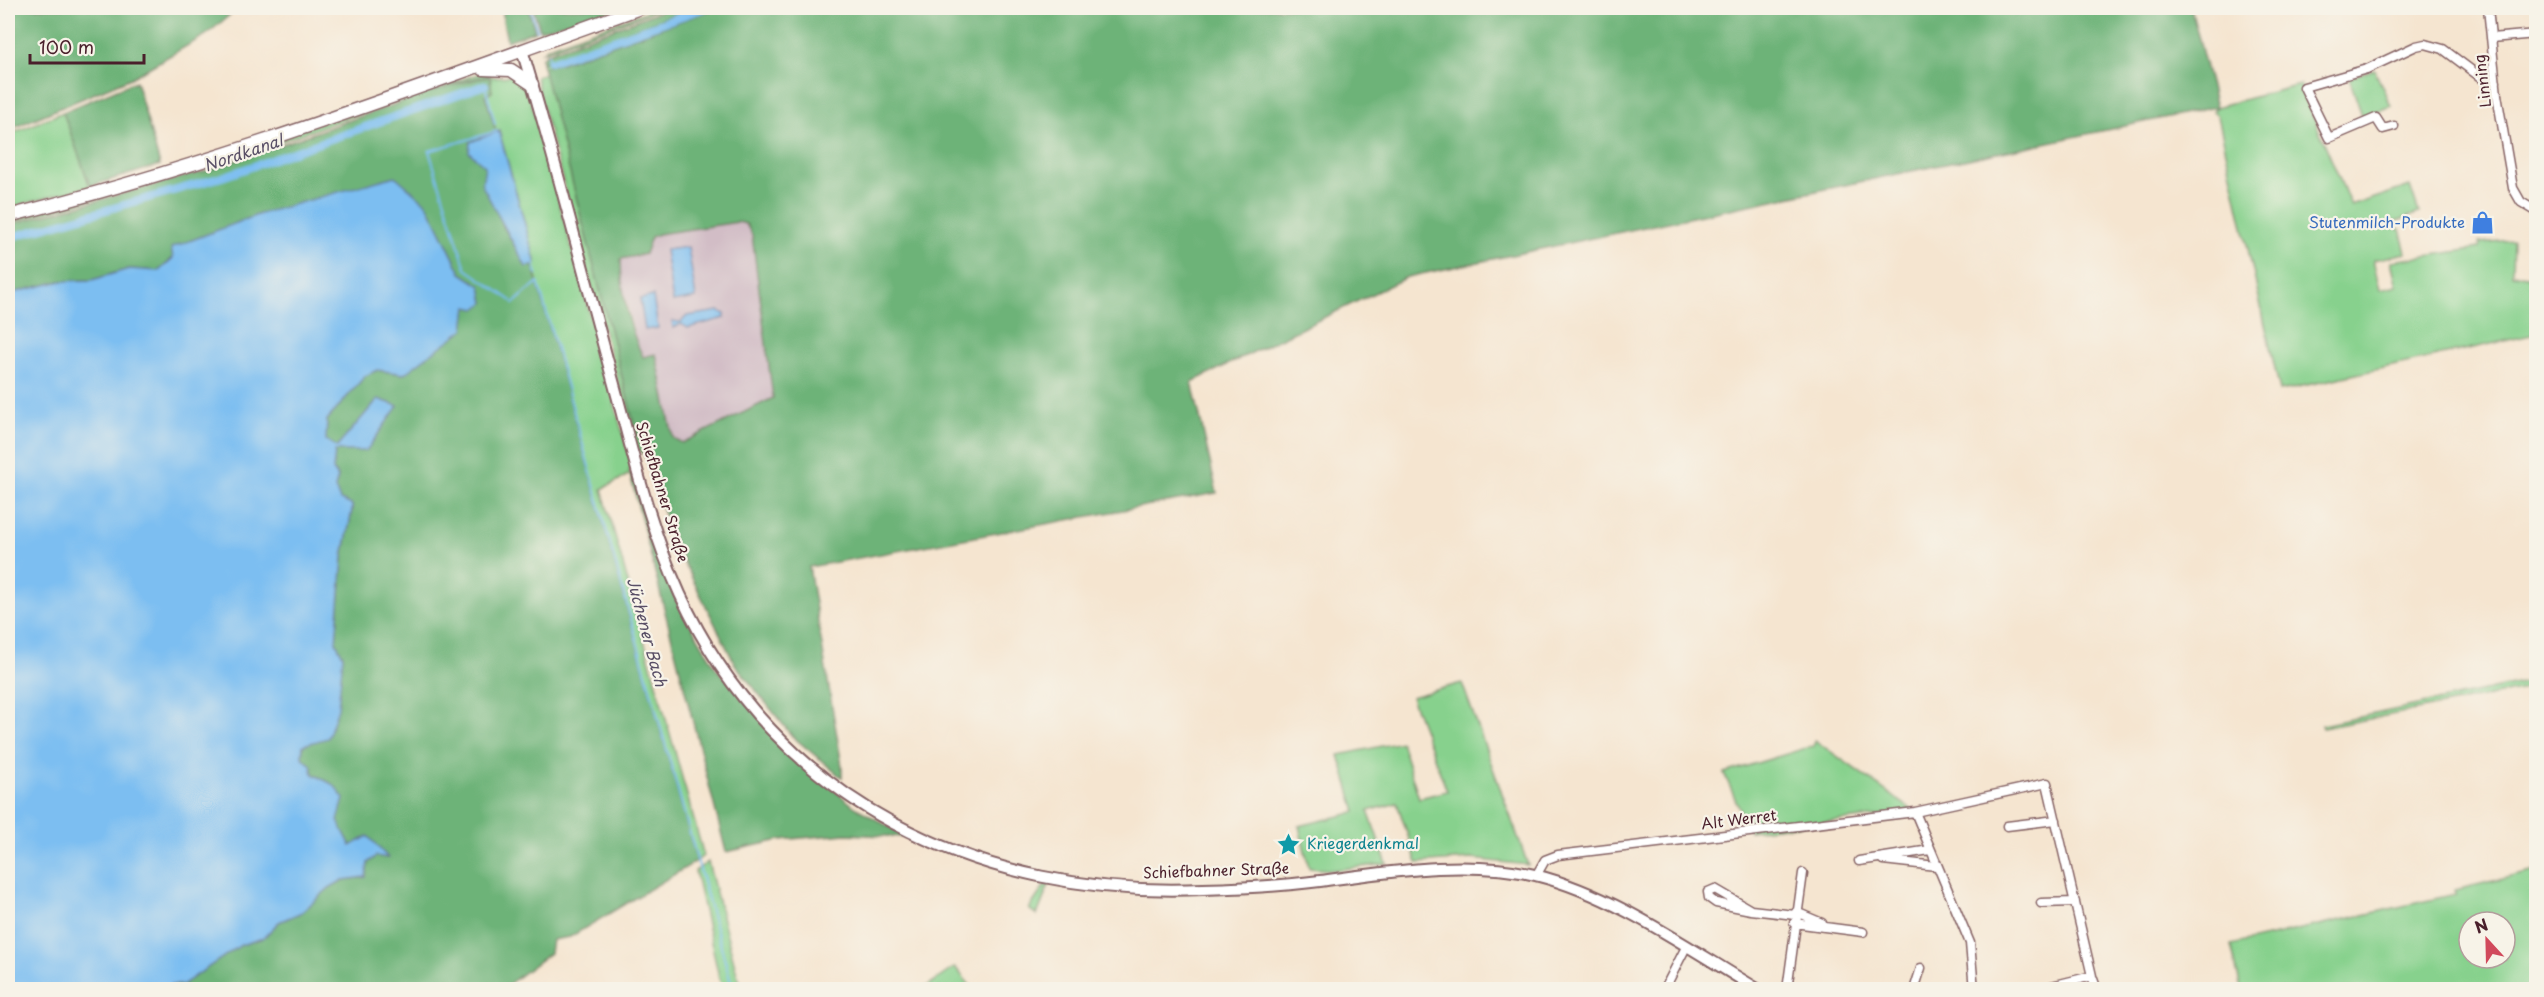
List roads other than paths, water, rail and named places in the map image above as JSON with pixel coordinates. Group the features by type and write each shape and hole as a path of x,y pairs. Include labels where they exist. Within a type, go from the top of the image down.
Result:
{"main road":[{"path":"8,216 203,161 640,8"},
{"path":"464,71 505,68 532,84"}],"street":[{"name":"Linning","path":"2488,8 2496,82 2513,188 2521,202 2536,211"},
{"path":"2491,38 2536,34"},
{"path":"2394,126 2383,129 2376,118 2329,138 2304,87 2367,69 2416,46 2426,44 2443,49 2487,82 2496,82"},
{"name":"Schiefbahner Straße","path":"522,50 636,467 672,574 704,639 741,694 777,736 820,774 898,827 948,850 997,867 1075,883 1152,890 1203,889 1446,869 1497,870 1536,876 1591,894 1759,990"},
{"name":"Alt Werret","path":"1536,876 1545,860 1558,855 1915,812 2047,783 2056,820"},
{"path":"1915,812 1970,943 1974,990"},
{"path":"2007,826 2056,820 2097,990"},
{"path":"1858,861 1930,850"},
{"path":"1872,859 1936,866"},
{"path":"1787,990 1795,917 1803,873"},
{"path":"2041,903 2075,902"},
{"path":"1750,910 1863,932"},
{"path":"1664,990 1686,947"},
{"path":"1914,990 1921,968"},
{"path":"2040,989 2092,976"}],"water":[{"path":"499,131 536,264 526,267 482,185 485,166 469,152 470,142"},
{"path":"395,176 427,204 461,273 481,286 484,303 476,309 467,307 464,329 404,374 377,370 365,376 327,420 326,440 337,447 378,399 398,406 366,451 335,451 333,470 338,477 335,488 340,500 352,505 343,557 336,642 343,656 338,708 328,738 303,745 302,757 311,765 313,774 334,785 344,799 338,821 351,846 368,836 388,858 376,856 368,863 366,877 343,880 329,888 302,912 279,922 263,938 241,945 182,985 171,985 163,990 8,989 8,294 61,281 92,280 129,269 159,271 173,258 171,248 260,214"},
{"path":"688,247 696,298 673,302 665,250"},
{"path":"653,296 658,328 645,330 640,299"},
{"path":"719,311 725,314 725,318 688,328 681,324 673,328 672,321 681,322 687,316"}],"waterway":[{"path":"530,8 537,30"},
{"name":"Nordkanal","path":"550,62 705,8"},
{"name":"Nordkanal","path":"548,55 550,62"},
{"name":"Jüchener Bach","path":"485,85 495,124"},
{"name":"Nordkanal","path":"8,238 222,177 485,85"},
{"path":"497,131 429,151 466,269 512,301"},
{"name":"Jüchener Bach","path":"534,265 537,274"},
{"name":"Jüchener Bach","path":"514,303 538,282 733,990"}],"place":[{"name":"Stutenmilch-Produkte","path":"2483,223"},
{"name":"Kriegerdenkmal","path":"1289,844"}]}
